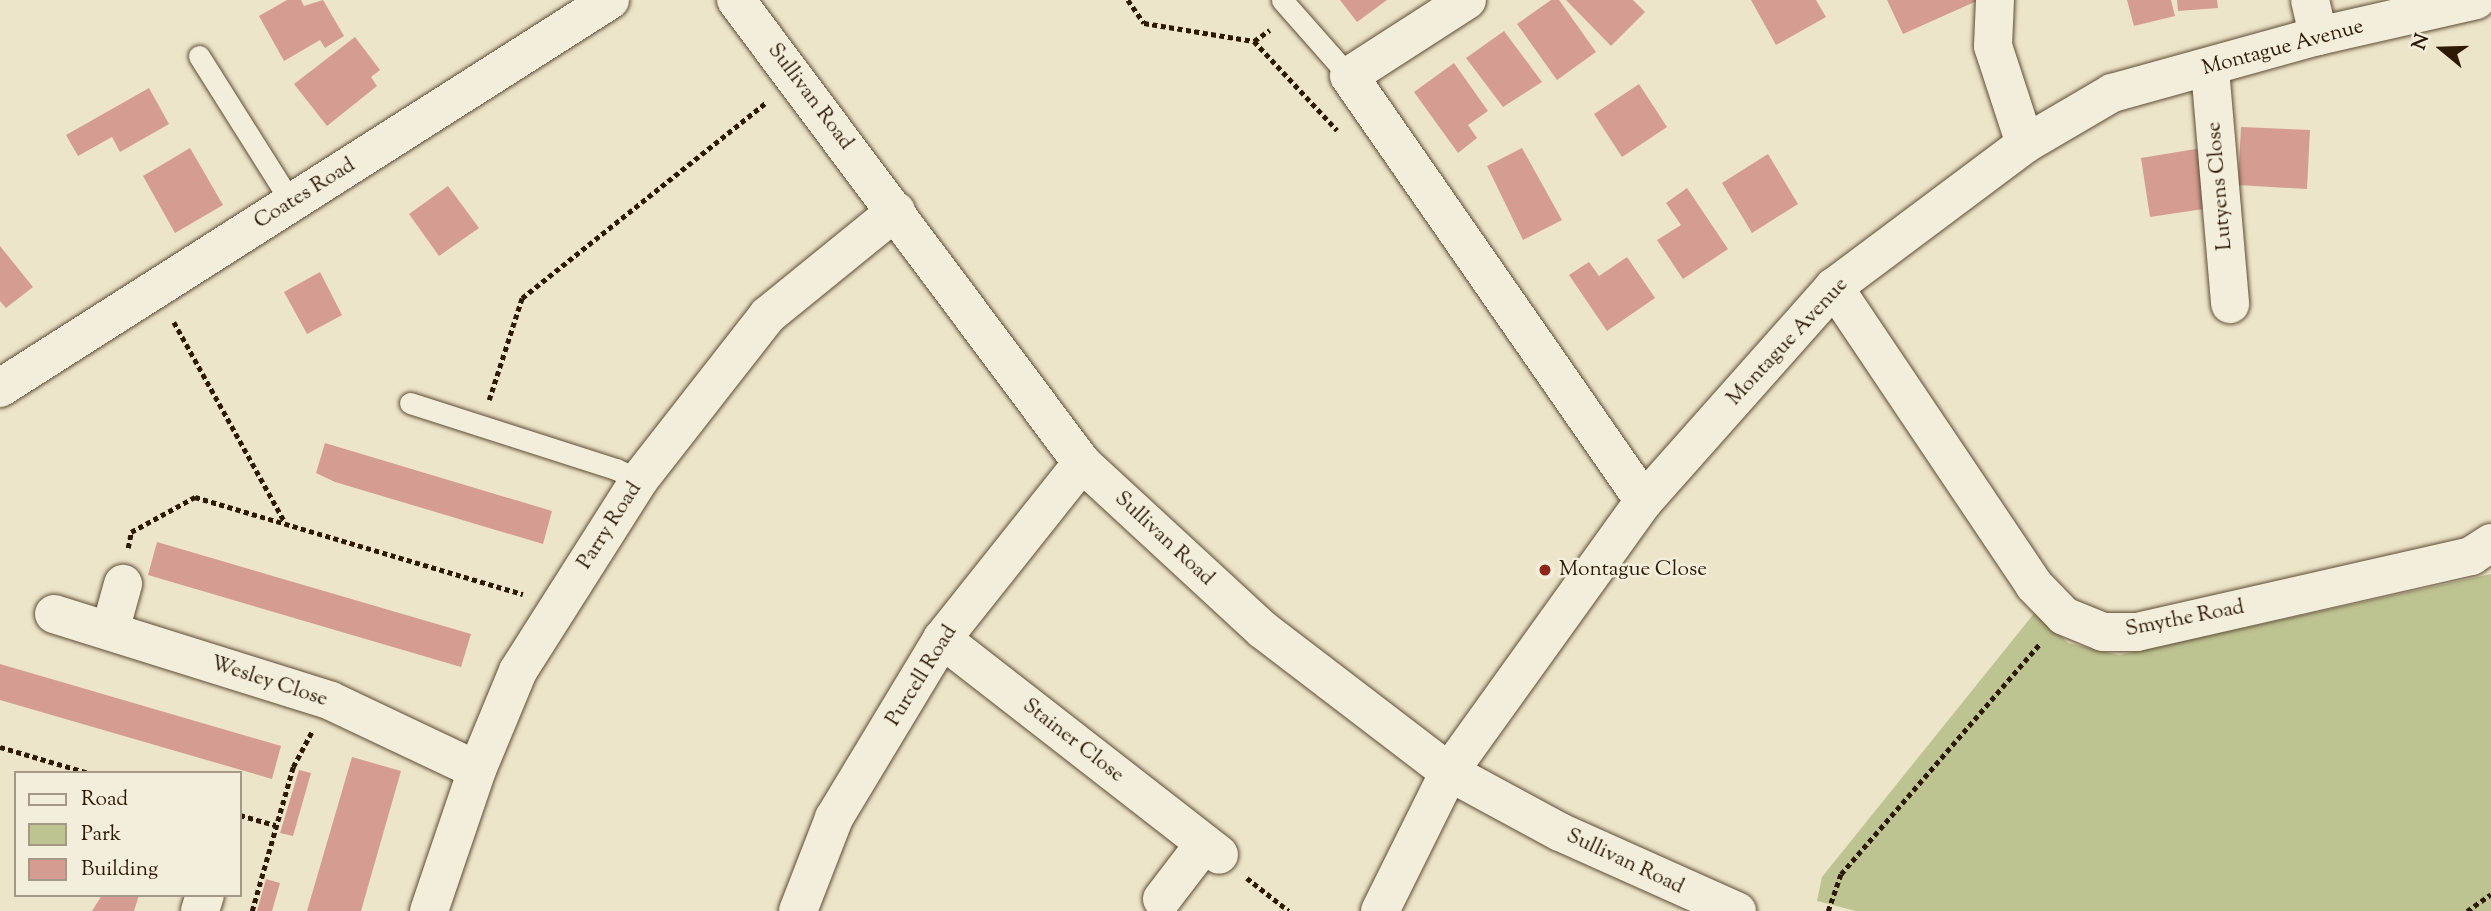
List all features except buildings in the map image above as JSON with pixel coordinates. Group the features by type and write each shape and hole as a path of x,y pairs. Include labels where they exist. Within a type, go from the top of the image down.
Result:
{"street":[{"name":"Coates Road","path":"0,388 610,0"},
{"name":"Sullivan Road","path":"736,0 1082,463 1262,630 1449,772 1560,832 1737,911"},
{"path":"1467,0 1349,76 1644,501"},
{"path":"1995,0 1993,46 2025,144"},
{"name":"Montague Avenue","path":"1380,911 1449,772 1644,501 1834,287 2025,144 2112,93 2210,69 2314,18 2476,0"},
{"name":"Lutyens Close","path":"2210,69 2230,304"},
{"name":"Parry Road","path":"429,911 477,770 518,671 639,480 768,316 896,211"},
{"name":"Smythe Road","path":"1834,287 2034,585 2064,616 2103,632 2137,632 2470,556 2491,543"},
{"name":"Purcell Road","path":"798,911 834,818 942,639 1082,463"},
{"path":"110,631 123,584"},
{"name":"Wesley Close","path":"54,614 331,701 477,770"},
{"name":"Stainer Close","path":"942,639 1212,849"},
{"path":"1162,899 1212,849"}],"lane":[{"path":"1288,7 1349,76"},
{"path":"199,56 291,202"},
{"path":"410,402 617,469 639,480"}],"path":[{"path":"1128,0 1144,23 1254,41 1288,7"},
{"path":"481,426 522,298 745,116 797,81"},
{"path":"156,289 286,523"},
{"path":"123,584 131,532 195,497 533,597 555,610"},
{"path":"1828,911 1841,874 2064,616"},
{"path":"251,911 293,767 331,701"},
{"path":"0,747 82,771"},
{"path":"242,816 276,825"},
{"path":"1212,849 1289,911"},
{"path":"2468,911 2491,894"}],"green space":[{"path":"2491,574 2491,911 1856,911 1817,901 1822,877 2036,611 2068,643 2119,655"}],"place":[{"name":"Montague Close","path":"1545,570"}]}
